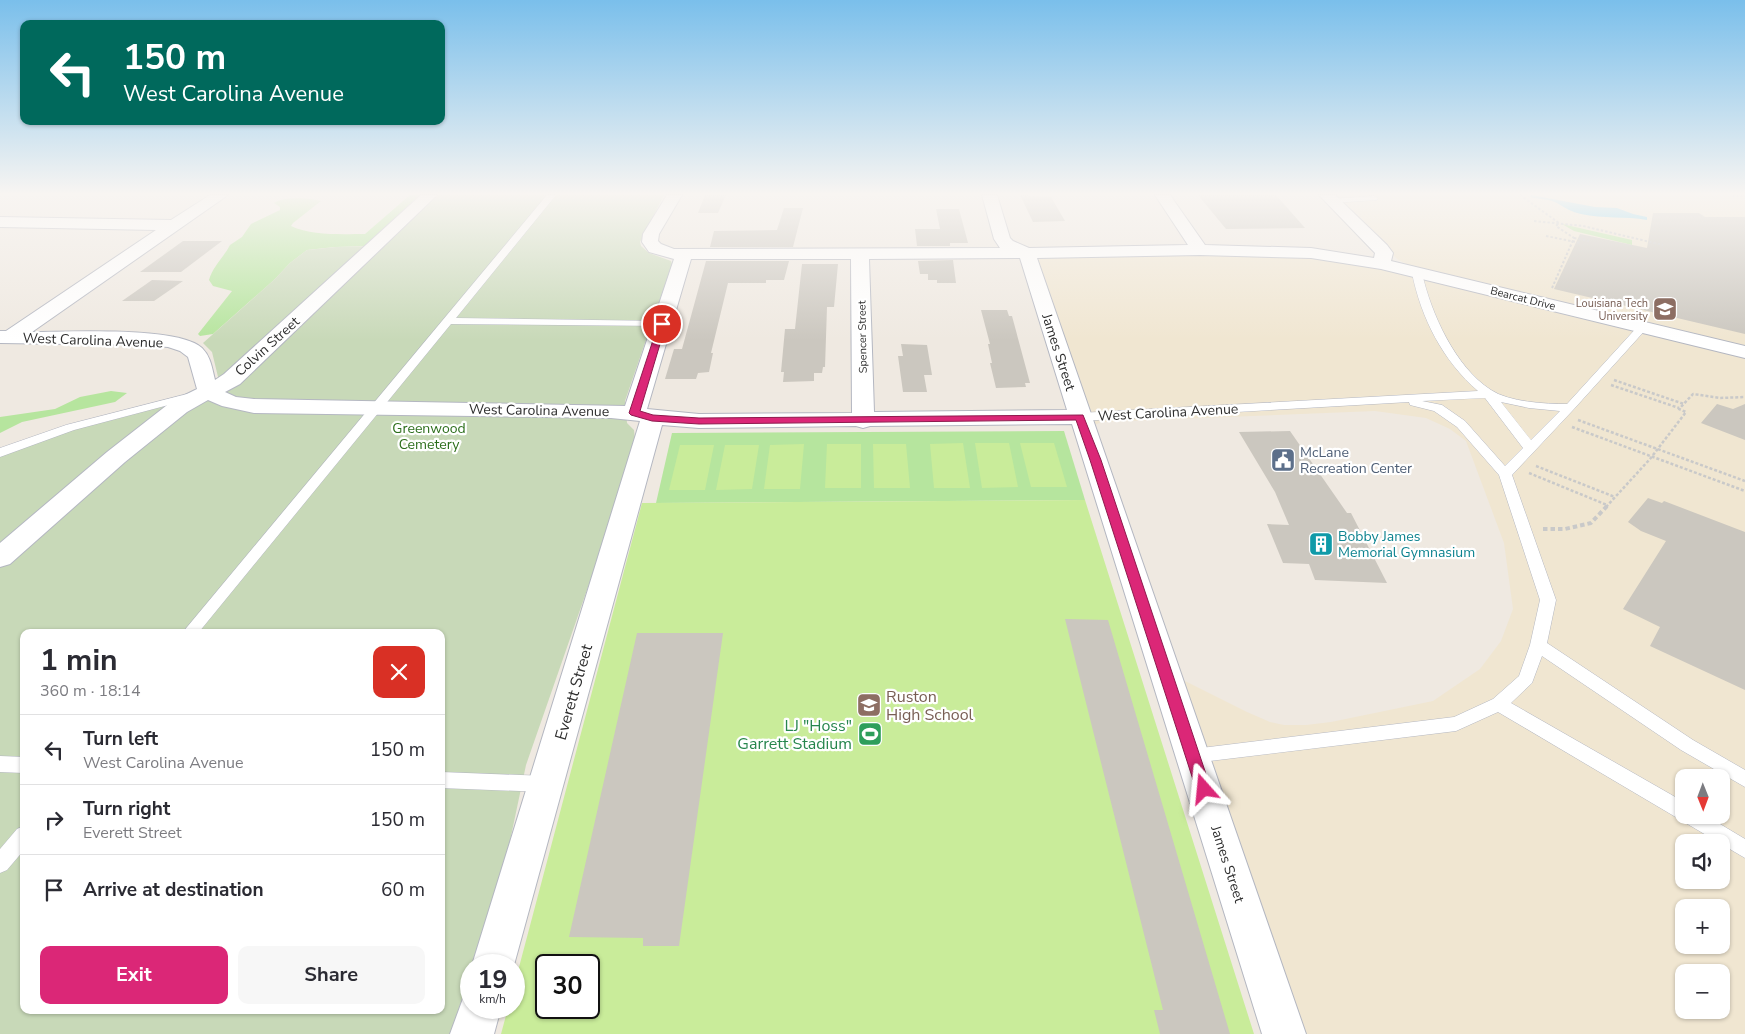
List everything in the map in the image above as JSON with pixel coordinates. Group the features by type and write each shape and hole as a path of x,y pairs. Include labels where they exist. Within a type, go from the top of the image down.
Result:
{"street":[{"path":"5,337 146,243"},
{"name":"Colvin Street","path":"0,558 116,457 179,406 232,379 378,243"},
{"path":"651,243 663,252 684,254"},
{"path":"1006,243 1027,253"},
{"path":"1195,243 1200,250"},
{"path":"1375,243 1384,253 1381,264"},
{"name":"Bearcat Drive","path":"684,254 1287,251 1381,264 1745,352"},
{"name":"James Street","path":"1027,253 1284,1034"},
{"name":"Everett Street","path":"496,954 546,784 643,415 662,324 684,254"},
{"name":"Spencer Street","path":"860,254 863,420"},
{"name":"West Carolina Avenue","path":"5,337 146,339 184,345 194,350 202,366 208,390 237,404 254,406 643,415 699,421 1080,417"},
{"path":"472,1034 477,1019"}],"lane":[{"path":"193,629 513,243"},
{"path":"1417,273 1426,309 1438,333 1461,366 1489,394 1530,448"},
{"path":"450,321 662,324"},
{"path":"1505,474 1530,448 1573,413 1643,327"},
{"path":"0,453 39,437 75,426 179,400 208,390"},
{"name":"West Carolina Avenue","path":"1080,417 1489,394 1512,402 1573,413"},
{"path":"1193,756 1456,724 1499,704 1526,679 1538,645 1548,600 1505,474 1461,424 1438,408 1393,399"},
{"path":"1538,645 1687,745 1745,779"},
{"path":"1499,704 1675,807"},
{"path":"0,764 20,765"},
{"path":"445,780 546,784"},
{"path":"1703,824 1745,849"},
{"path":"0,864 20,840"}],"path":[{"path":"1552,289 1572,243"},
{"path":"1655,243 1662,245"},
{"path":"1612,379 1684,404"},
{"path":"1524,529 1565,529 1591,523 1652,457 1686,412 1608,384"},
{"path":"1679,408 1693,394 1720,398 1745,397"},
{"path":"1573,413 1658,449 1745,481"},
{"path":"1569,426 1745,491"},
{"path":"1532,465 1615,497"},
{"path":"1526,472 1607,505"}],"shaded area":[{"path":"1381,243 1745,243 1745,347 1412,267 1397,259"},
{"path":"1178,254 1311,257 1382,269 1745,358 1745,1034 1302,1034 1183,680 1247,712 1270,722 1284,725 1331,722 1433,701 1480,669 1501,641 1513,609 1504,543 1466,441 1450,429 1426,418 1375,411 1101,422 1095,425 1038,264 1039,260 1043,257"}],"green space":[{"path":"233,243 373,243 370,246 307,250 290,263 275,279 213,334 200,336 198,334 232,291 213,286 209,280 213,270"},
{"name":"Greenwood Cemetery","path":"383,243 640,243 649,253 671,261 672,264 625,401 627,423 634,430 635,440 596,564 526,765 507,855 476,954 460,954 460,1005 451,1034 0,1034 0,457 37,441 155,408 219,381 212,352 203,343 275,279 290,263 307,250 380,246"},
{"path":"111,391 127,393 115,402 22,422 0,433 0,417 55,409 80,397"},
{"path":"1064,431 1085,500 656,503 672,433"},
{"path":"963,443 970,488 934,488 930,444"},
{"path":"975,443 1009,443 1018,487 982,488"},
{"path":"1020,443 1054,443 1067,487 1031,487"},
{"path":"804,444 800,489 764,489 770,445"},
{"path":"827,444 861,444 861,488 825,488"},
{"path":"873,444 906,444 910,488 874,488"},
{"path":"680,445 714,445 705,490 669,490"},
{"path":"725,445 759,445 752,489 716,490"},
{"name":"LJ \"Hoss\" Garrett Stadium","path":"1085,500 1254,1034 501,1034 505,1019 525,1019 525,954 522,954 642,503"}],"building":[{"path":"180,243 219,243 181,272 140,272"},
{"path":"711,243 794,243 793,247 710,247"},
{"path":"917,243 950,243 950,246 917,246"},
{"path":"1576,243 1624,243 1647,248 1648,243 1745,243 1745,334 1554,289"},
{"path":"953,260 956,283 937,283 937,280 928,280 928,274 920,274 918,261"},
{"path":"706,261 789,261 784,280 766,280 766,283 728,283 711,353 713,353 709,372 698,373 696,379 665,379 674,349 682,349"},
{"path":"802,264 838,264 834,307 827,307 825,367 823,367 822,373 814,373 814,381 783,382 784,372 781,372 785,329 795,329"},
{"path":"152,280 183,281 154,301 122,301"},
{"path":"981,310 1007,310 1009,316 1012,316 1030,383 1025,383 1026,387 996,388 990,363 992,363 988,344 990,344"},
{"path":"901,344 927,345 932,375 924,375 927,392 903,392 898,356 903,356"},
{"path":"1717,404 1733,409 1745,404 1745,440 1701,423"},
{"path":"1290,431 1347,513 1351,513 1387,583 1315,580 1309,564 1283,563 1267,524 1289,525 1275,492 1239,432"},
{"path":"1648,498 1662,503 1664,501 1745,532 1745,690 1650,646 1660,627 1623,609 1666,541 1641,531 1628,522"},
{"path":"1065,619 1108,620 1230,1034 1160,1034 1154,1010 1163,1010"},
{"path":"637,633 723,633 679,946 643,946 643,938 569,937"}],"place":[{"name":"Louisiana Tech University","path":"1665,309"},
{"name":"McLane Recreation Center","path":"1283,460"},
{"name":"Bobby James Memorial Gymnasium","path":"1321,544"},
{"name":"Ruston High School","path":"869,705"},
{"name":"LJ \"Hoss\" Garrett Stadium","path":"870,734"}],"route":[{"path":"662,324 634,413 644,414 652,418 674,421 699,421 1080,417 1096,460 1204,789"}]}
